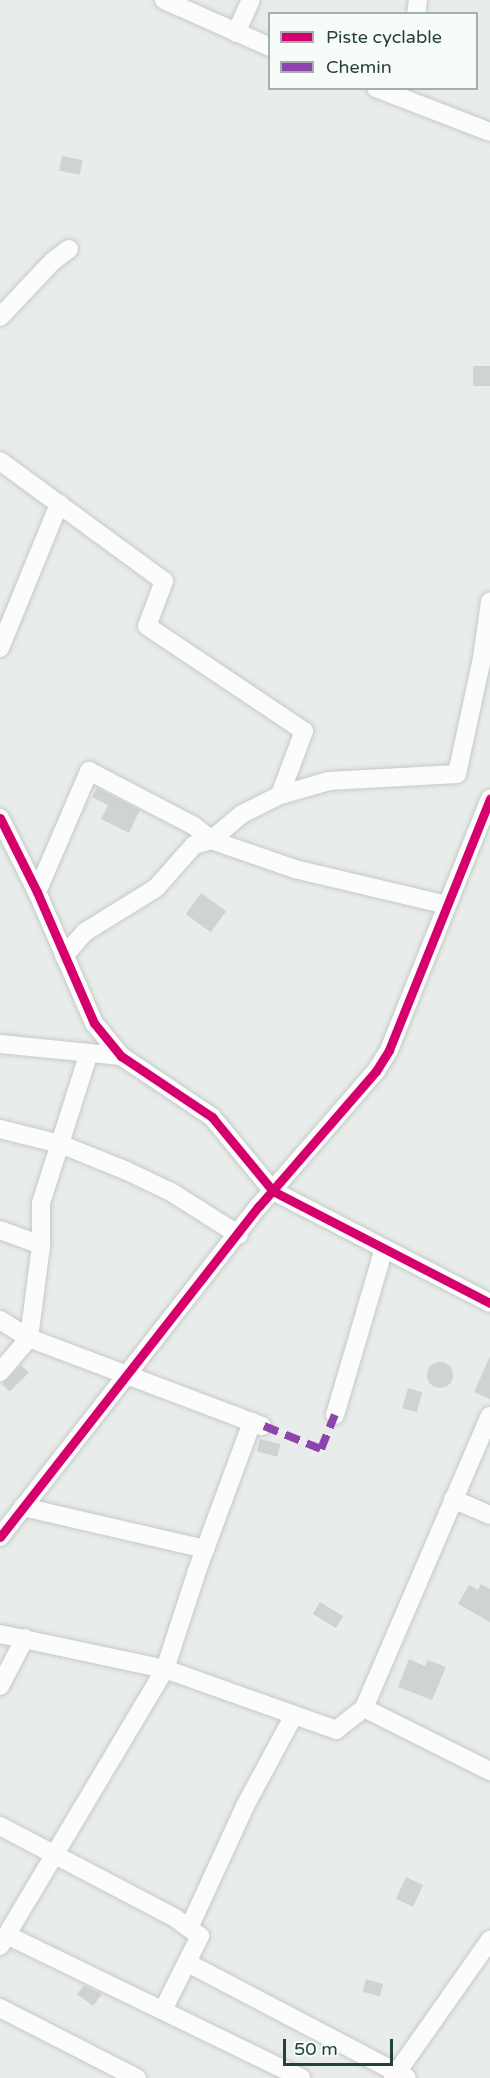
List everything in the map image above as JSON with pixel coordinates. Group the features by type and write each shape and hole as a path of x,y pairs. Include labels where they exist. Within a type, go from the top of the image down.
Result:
{"street":[{"path":"164,0 268,46"},
{"path":"236,33 251,0"},
{"path":"387,90 404,93 490,132"},
{"path":"0,316 69,249"},
{"path":"0,461 164,581 147,626 304,731 279,795"},
{"path":"0,648 59,504"},
{"path":"63,956 85,932 156,888 194,845 211,840 242,814 279,795 328,781 457,774 483,658 490,602"},
{"path":"37,892 89,771 185,821 211,840 295,869 447,905"},
{"path":"0,1537 124,1376 273,1191 376,1071 389,1050 490,799"},
{"path":"0,818 37,892 94,1023 121,1056 212,1117 273,1191 490,1304"},
{"path":"0,1044 88,1056 121,1056"},
{"path":"0,1372 29,1338 41,1245 41,1203 88,1056"},
{"path":"0,1129 60,1144 171,1192 239,1235"},
{"path":"0,1230 41,1245"},
{"path":"335,1415 384,1249"},
{"path":"0,1320 29,1338 124,1376 258,1424 205,1549 165,1669 4,1941 163,2010 302,2078"},
{"path":"0,1634 165,1669 293,1717 336,1730 364,1708 490,1416"},
{"path":"453,1499 490,1515"},
{"path":"23,1507 205,1549"},
{"path":"0,1686 25,1638"},
{"path":"364,1708 490,1771"},
{"path":"189,1928 245,1806 293,1717"},
{"path":"0,1826 55,1854 200,1936 163,2010"},
{"path":"188,1963 399,2076 490,1940"},
{"path":"0,2008 137,2078"}],"building":[{"path":"62,156 83,160 80,175 59,171"},
{"path":"473,366 490,366 490,386 473,386"},
{"path":"97,788 140,810 129,833 101,819 108,805 92,797"},
{"path":"201,893 226,911 211,932 186,914"},
{"path":"490,1356 490,1399 474,1392"},
{"path":"440,1362 449,1366 453,1375 449,1384 440,1388 431,1384 427,1375 431,1366"},
{"path":"21,1365 29,1373 10,1392 2,1384"},
{"path":"408,1388 422,1392 417,1412 402,1408"},
{"path":"260,1439 280,1444 277,1457 257,1452"},
{"path":"481,1584 490,1589 490,1622 458,1604 469,1585 478,1590"},
{"path":"320,1602 343,1616 336,1628 313,1614"},
{"path":"409,1659 425,1666 428,1660 446,1667 432,1700 398,1687"},
{"path":"406,1877 423,1885 413,1907 396,1899"},
{"path":"366,1979 383,1984 380,1996 362,1991"},
{"path":"84,1985 102,1994 93,2006 77,1994"}],"marked path":[{"path":"264,1426 321,1449 335,1415"}],"cycle path":[{"path":"0,1537 259,1206 376,1071 389,1050 490,799"},
{"path":"0,818 37,892 94,1023 121,1056 212,1117 273,1191 490,1303"}]}
